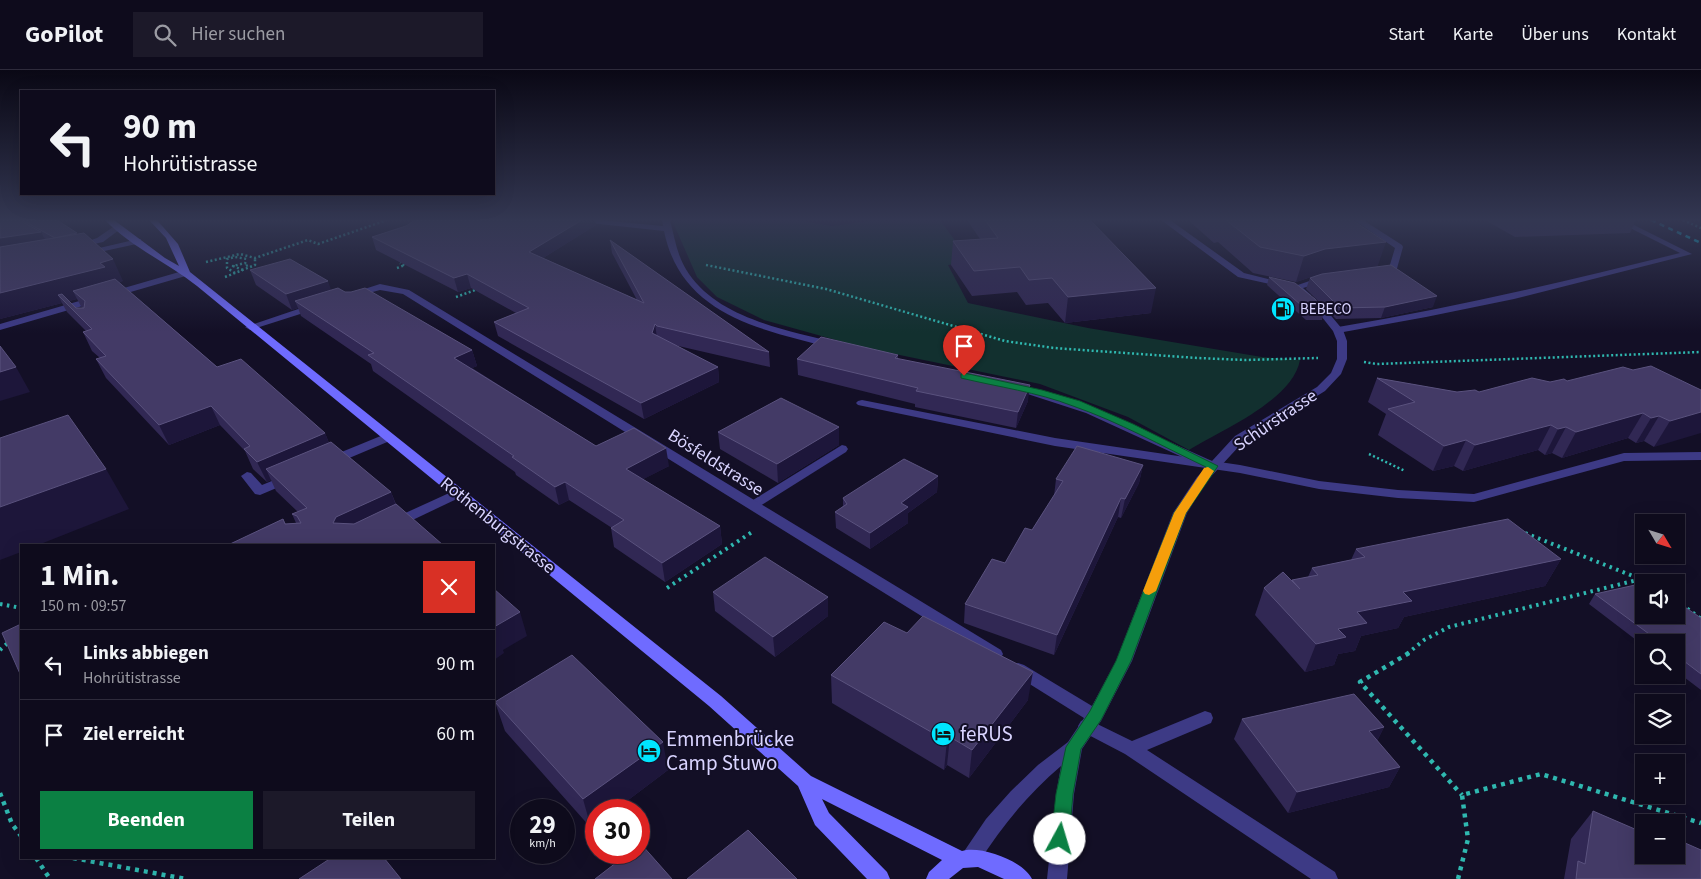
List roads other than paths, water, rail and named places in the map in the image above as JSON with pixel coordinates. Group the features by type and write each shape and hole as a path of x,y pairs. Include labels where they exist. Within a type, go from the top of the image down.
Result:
{"main road":[{"name":"Rothenburgstrasse","path":"159,258 186,273 250,327 458,493 715,702 806,781 965,857 1022,879"},
{"name":"Rothenburgstrasse","path":"181,258 186,273"},
{"name":"Rothenburgstrasse","path":"806,781 822,819 880,879"},
{"path":"936,879 965,857"}],"street":[{"path":"677,258 684,277 714,304 732,314 772,330 846,348"},
{"path":"1217,258 1241,275 1297,287 1319,306 1338,330 1398,321 1514,297 1673,258"},
{"path":"1374,272 1393,270 1396,258"},
{"path":"0,327 186,273"},
{"path":"1297,287 1317,280 1336,278"},
{"name":"Bösfeldstrasse","path":"342,298 367,290 389,287 406,292 773,518 1091,721 1328,879"},
{"path":"250,327 326,303"},
{"path":"74,306 84,316"},
{"name":"Schürstrasse","path":"1057,879 1065,794 1074,747 1091,721 1124,661 1180,513 1212,466 1239,439 1321,389 1336,374 1344,347 1338,330"},
{"path":"999,383 1076,403 1212,466"},
{"path":"862,403 1055,442 1240,469 1319,485 1398,494 1474,498 1624,457 1701,456"},
{"path":"324,464 388,437"},
{"path":"752,505 842,450"},
{"path":"247,476 260,491 305,472"},
{"path":"386,528 458,493"},
{"path":"1131,749 1206,718"},
{"name":"Schürstrasse","path":"965,857 986,831 1047,765 1074,747"}],"place":[{"name":"BEBECO","path":"1283,309"},
{"name":"feRUS","path":"943,734"},
{"name":"Emmenbrücke Camp Stuwo","path":"649,751"}]}
